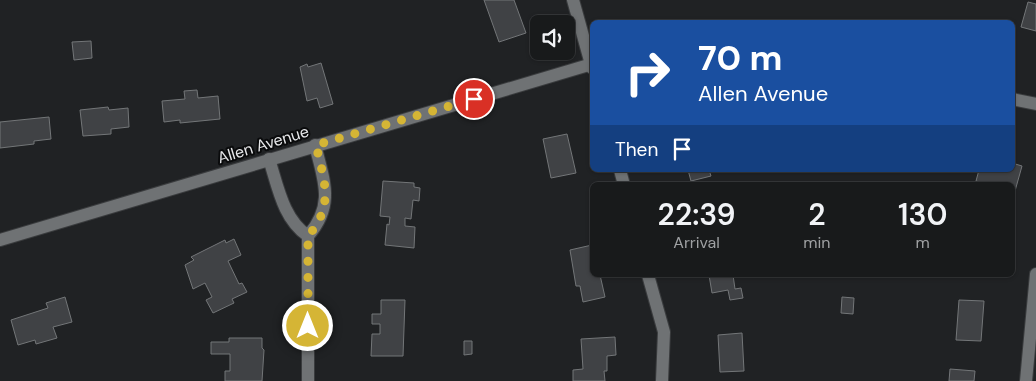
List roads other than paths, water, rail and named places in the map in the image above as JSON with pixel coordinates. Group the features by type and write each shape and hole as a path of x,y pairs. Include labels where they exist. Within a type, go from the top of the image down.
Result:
{"street":[{"path":"573,0 590,58"},
{"name":"Allen Avenue","path":"0,240 316,145 590,66"},
{"path":"1015,99 1036,104"},
{"path":"308,381 308,236 319,223 326,203 316,145"},
{"path":"269,159 289,217 293,224 308,236"},
{"path":"1026,381 1036,274"},
{"path":"649,277 664,332 662,381"}]}
